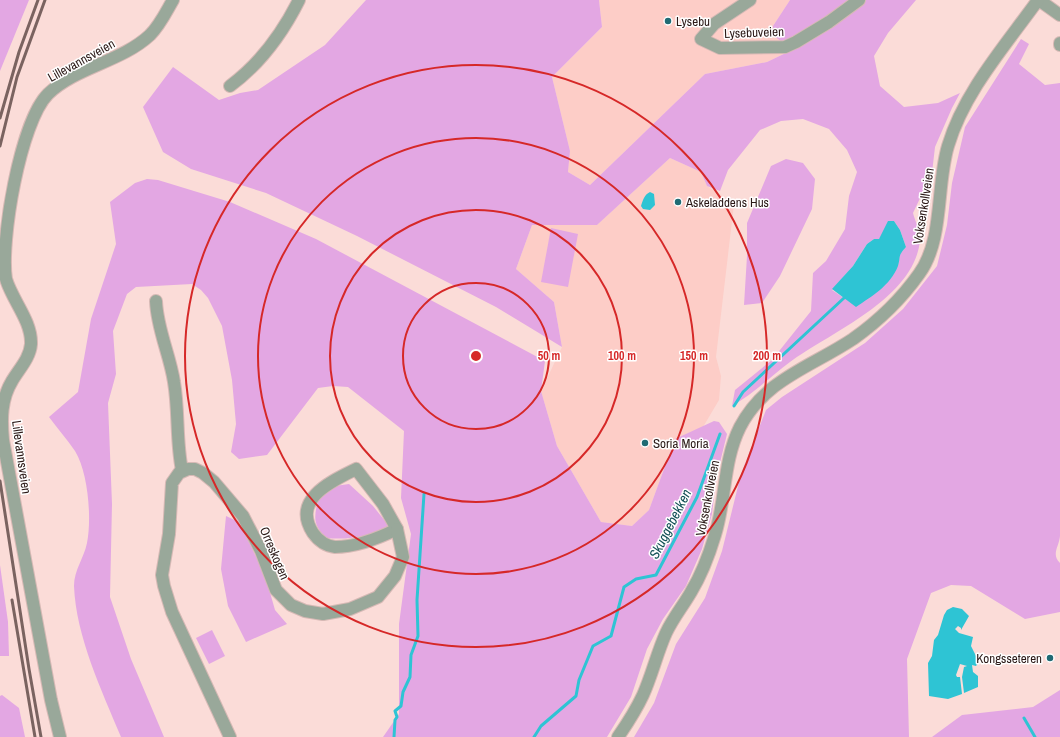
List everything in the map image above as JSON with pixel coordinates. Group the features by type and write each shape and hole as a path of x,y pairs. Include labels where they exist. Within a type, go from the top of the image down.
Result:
{"street":[{"name":"Lillevannsveien","path":"60,737 51,700 3,440 2,412 6,393 29,353 31,343 28,325 9,290 6,278 3,251 4,233 20,150 38,107 48,95 69,79 142,42 156,29 173,0"},
{"path":"230,86 239,79 273,44 282,32 299,0"},
{"name":"Lysebuveien","path":"750,0 714,24 701,39 720,48 785,47 829,22 859,0"},
{"name":"Voksenkollveien","path":"618,737 642,697 665,636 691,592 707,559 718,526 728,462 735,438 743,422 762,398 783,379 847,343 865,330 896,301 920,273 933,244 942,172 948,146 957,123 978,83 1039,0 1060,15"},
{"path":"156,301 158,317 174,384 179,453 182,470 172,483 169,534 162,574 164,586 172,612 230,737"},
{"name":"Orreskogen","path":"182,470 195,469 203,473 228,497 243,516 258,545 276,590 292,605 305,612 323,614 350,609 378,597 394,576 403,558 397,529 383,504 356,469 329,483 318,491 311,499 308,507 308,524 317,538 325,544 334,547 346,546 380,537 397,529"}],"shaded area":[{"path":"0,0 29,0 0,71"},
{"path":"366,0 599,0 602,27 552,77 570,151 568,172 590,185 705,74 767,62 792,50 773,35 773,26 790,0 916,0 888,33 874,56 880,86 904,107 938,103 960,93 935,147 932,173 913,213 919,230 920,240 915,261 903,279 887,296 868,312 790,362 754,391 732,406 735,390 772,360 811,311 813,273 826,261 845,229 849,196 857,172 847,150 829,129 803,119 781,121 760,130 728,170 720,191 707,186 701,172 670,158 597,225 532,225 516,269 554,302 562,347 496,307 357,236 266,193 191,169 163,152 143,107 173,67 219,100 240,93 258,90 325,45","holes":["894,221 900,230 906,247 899,255 898,266 844,298 832,290 853,266 867,244 874,239 879,239"]},
{"name":"Lysebu","path":"599,0 790,0 773,26 773,34 792,50 767,62 705,74 590,185 568,172 570,151 552,77 602,27"},
{"path":"1021,39 1029,44 1019,64 1045,85 1060,83 1060,536 1056,557 1060,563 1060,612 1025,619 971,586 951,585 931,593 907,659 909,737 634,737 654,703 676,644 705,598 722,551 741,474 766,410 782,397 865,343 903,309 937,266 947,225 952,183 965,127"},
{"name":"Soria Moria","path":"670,158 701,172 707,186 734,204 716,357 721,376 719,400 703,427 675,439 649,510 632,526 601,522 557,446 541,391 562,347 554,302 516,269 532,225 597,225"},
{"path":"786,159 803,163 815,179 812,209 780,276 762,303 744,305 747,256 747,223 771,166"},
{"path":"147,179 158,180 230,202 316,239 545,361 541,391 557,446 601,522 632,526 649,510 675,439 714,421 719,422 727,434 716,479 712,514 702,549 686,586 663,619 647,649 631,697 607,737 383,737 399,714 399,624 411,534 401,498 404,431 348,387 333,386 318,388 267,455 239,459 231,452 236,424 232,380 222,326 208,298 201,290 192,284 136,287 127,294 113,331 116,374 108,403 112,504 110,597 131,659 164,737 121,737 91,663 76,605 74,580 86,548 89,521 86,483 75,451 49,417 78,392 91,319 116,244 110,202 135,183"},
{"path":"551,228 578,234 568,287 541,282"},
{"path":"349,484 373,506 389,526 374,533 358,537 343,539 326,538 318,528 315,519 319,497 335,486"},
{"path":"226,516 239,522 265,575 275,610 287,624 246,642 228,606 221,569"},
{"path":"0,565 8,622 9,656 0,656"},
{"path":"212,630 225,656 209,664 196,638"},
{"path":"1060,690 1060,737 932,737 962,715 1033,707"},
{"path":"2,695 19,708 25,737 0,737 0,696"}],"water":[{"path":"650,192 654,194 655,205 650,210 643,209 641,206 643,200"},
{"path":"888,221 894,221 900,230 906,247 900,255 895,273 885,285 856,307 832,289 853,266 867,244 874,239 879,239"},
{"path":"953,607 962,609 969,616 961,630 958,626 955,629 959,633 973,637 971,646 979,662 976,666 972,665 973,672 978,676 978,687 964,693 962,677 964,667 967,666 960,664 956,675 957,677 960,677 962,694 948,699 929,696 928,663 932,656 934,640 938,635 944,615 947,610"}],"waterway":[{"name":"Skuggebekken","path":"734,406 743,392 844,298"},
{"name":"Skuggebekken","path":"534,737 541,726 576,696 579,680 593,646 611,636 624,587 636,579 656,575 697,497 720,434"},
{"path":"394,737 395,720 397,717 395,711 401,706 403,692 410,677 411,655 418,636 417,600 424,494"},
{"path":"1024,718 1035,737"}],"railway":[{"path":"0,118 19,52 38,0"},
{"path":"0,146 17,77 45,0"},
{"path":"0,481 41,737"},
{"path":"12,600 35,737"}],"place":[{"name":"Lysebu","path":"668,21"},
{"name":"Askeladdens Hus","path":"678,202"},
{"name":"Soria Moria","path":"645,443"},
{"name":"Kongsseteren","path":"1050,658"}]}
